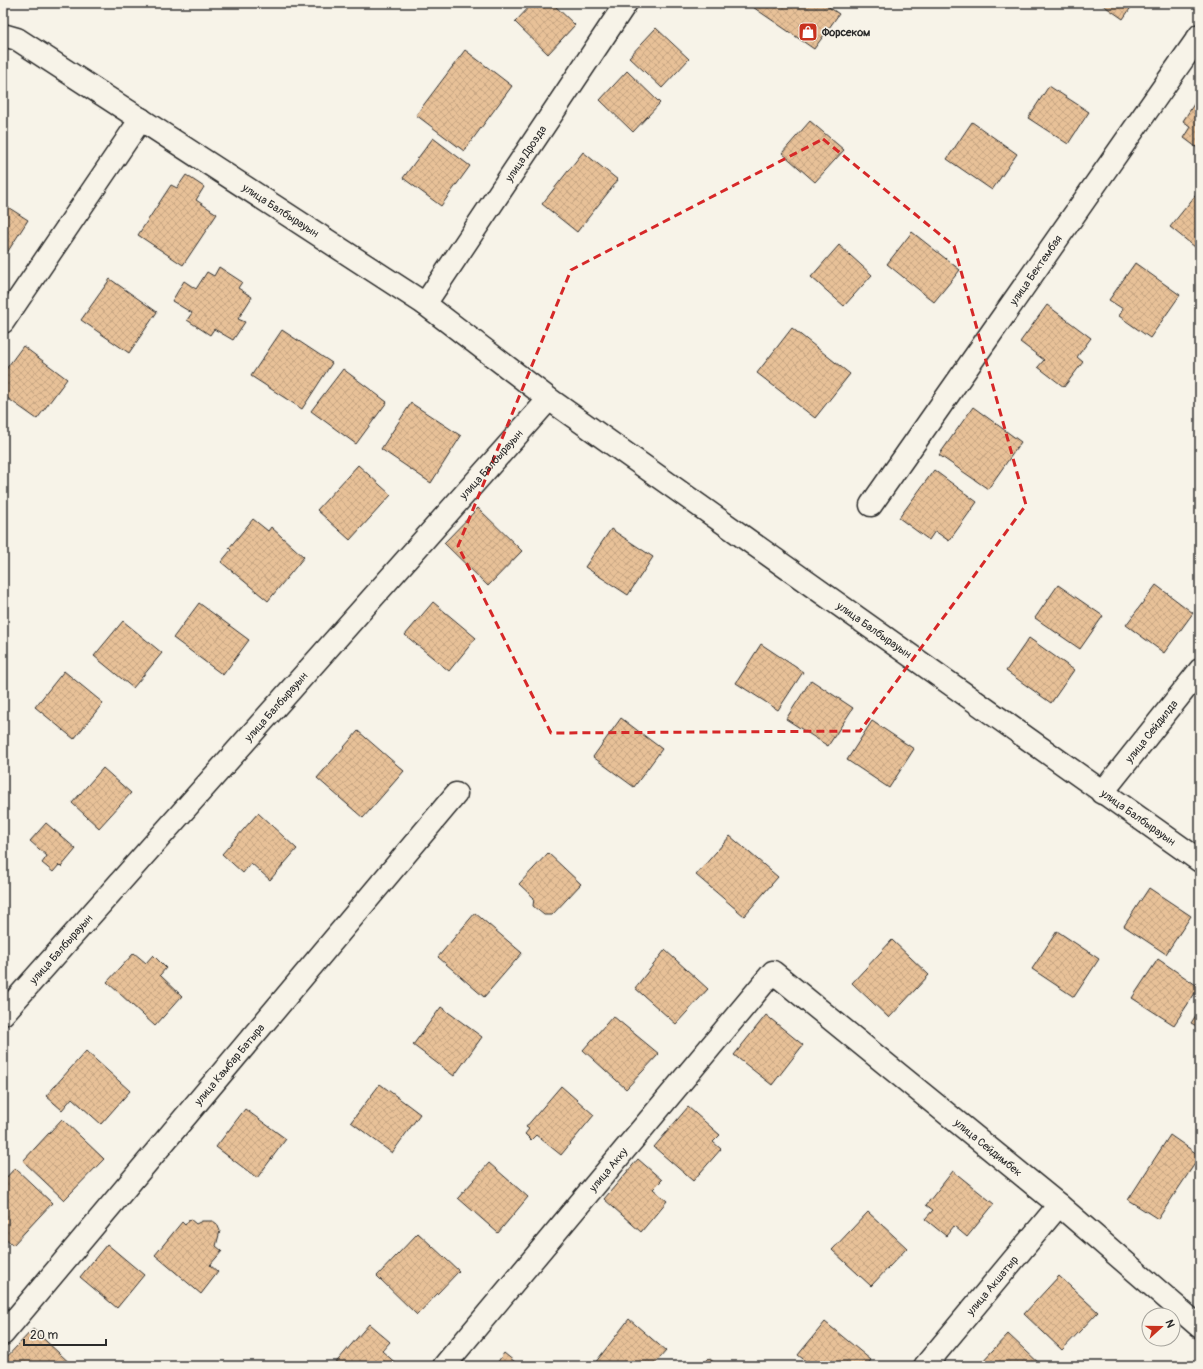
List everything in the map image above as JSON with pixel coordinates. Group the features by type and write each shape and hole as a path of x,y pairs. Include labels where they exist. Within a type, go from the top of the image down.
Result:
{"street":[{"name":"улица Дрозда","path":"425,304 626,3"},
{"name":"улица Балбырауын","path":"3,35 17,39 425,304 549,399 1102,793 1200,861"},
{"name":"улица Бектембая","path":"871,505 1200,35"},
{"path":"3,322 141,119"},
{"name":"улица Балбырауын","path":"3,1014 549,399"},
{"name":"улица Сейдилда","path":"1102,793 1200,670"},
{"name":"улица Камбар Батыра","path":"3,1334 456,794"},
{"name":"улица Сейдимбек","path":"772,972 1059,1205 1200,1327"},
{"name":"улица Акку","path":"444,1366 772,972"},
{"name":"улица Акшатыр","path":"926,1366 1059,1205"}],"highlighted area":[{"path":"823,139 954,246 1026,505 860,731 551,733 458,546 571,270"}],"building":[{"path":"533,3 552,3 575,25 548,54 515,22"},
{"name":"Форсеком","path":"747,3 823,3 839,14 814,49"},
{"path":"1100,3 1134,3 1123,19"},
{"path":"656,28 689,59 662,88 629,57"},
{"path":"465,50 512,86 464,151 416,115"},
{"path":"627,71 660,103 633,132 600,100"},
{"path":"1049,86 1089,112 1068,144 1028,118"},
{"path":"1196,101 1200,104 1200,150 1184,138 1191,127 1183,121"},
{"path":"810,121 844,150 815,182 782,153"},
{"path":"972,122 1017,154 992,190 947,159"},
{"path":"433,138 470,166 441,206 403,178"},
{"path":"583,152 618,180 577,232 542,204"},
{"path":"186,175 204,187 196,200 217,214 183,265 138,235 171,185 177,188"},
{"path":"1200,191 1200,251 1170,227"},
{"path":"3,204 28,220 3,259"},
{"path":"912,232 960,270 934,302 887,264"},
{"path":"839,245 872,275 844,306 811,277"},
{"path":"1135,263 1180,295 1150,338 1119,316 1123,309 1109,300"},
{"path":"219,267 242,282 238,288 252,297 238,319 245,322 233,340 214,329 210,335 187,320 192,313 172,301 184,281 196,289 207,272 214,276"},
{"path":"110,279 157,312 129,353 81,320"},
{"path":"1047,305 1091,338 1077,357 1083,362 1064,387 1038,367 1044,360 1020,342"},
{"path":"792,328 850,374 815,418 757,373"},
{"path":"282,330 332,363 302,409 251,376"},
{"path":"23,346 67,379 37,419 3,395 3,373"},
{"path":"343,369 387,402 356,444 311,411"},
{"path":"411,403 461,436 431,483 381,449"},
{"path":"973,407 1021,442 988,489 939,455"},
{"path":"358,465 391,495 350,540 317,510"},
{"path":"934,470 977,502 949,541 935,531 929,540 899,518"},
{"path":"478,508 522,551 488,586 444,543"},
{"path":"253,519 268,531 271,527 304,557 268,601 221,562 231,550 229,548"},
{"path":"611,529 653,557 628,595 585,567"},
{"path":"1058,585 1103,616 1080,649 1035,618"},
{"path":"1156,585 1193,613 1164,653 1126,625"},
{"path":"433,602 476,638 449,671 405,635"},
{"path":"199,603 249,640 223,675 173,638"},
{"path":"123,621 162,653 133,688 94,656"},
{"path":"1029,638 1074,670 1051,703 1006,671"},
{"path":"761,644 803,672 778,710 736,683"},
{"path":"64,671 103,703 74,739 35,707"},
{"path":"811,680 853,708 828,746 786,719"},
{"path":"621,718 662,749 634,787 593,757"},
{"path":"872,721 914,749 889,788 847,760"},
{"path":"358,731 404,771 363,818 317,778"},
{"path":"103,768 131,793 99,828 72,803"},
{"path":"258,813 297,849 270,880 251,863 243,873 222,854"},
{"path":"46,823 76,849 61,867 59,865 53,872 42,863 47,856 30,841"},
{"path":"730,836 778,877 744,916 696,875"},
{"path":"548,853 581,884 552,915 544,915 533,906 534,898 519,884"},
{"path":"1149,888 1191,916 1166,954 1124,926"},
{"path":"475,913 522,953 484,997 438,957"},
{"path":"1057,931 1099,959 1074,997 1032,969"},
{"path":"892,940 929,975 889,1018 852,983"},
{"path":"665,950 708,989 676,1024 635,988"},
{"path":"134,953 146,963 153,955 166,968 160,975 182,996 155,1026 107,982"},
{"path":"1158,959 1199,987 1174,1025 1132,998"},
{"path":"441,1007 482,1037 454,1076 413,1045"},
{"path":"1200,1009 1200,1028 1191,1023"},
{"path":"766,1015 803,1045 772,1085 734,1055"},
{"path":"613,1016 659,1054 626,1089 583,1050"},
{"path":"86,1051 130,1091 101,1124 72,1098 62,1110 46,1096"},
{"path":"380,1084 420,1114 392,1153 351,1122"},
{"path":"561,1086 594,1115 561,1155 536,1135 531,1140 525,1134 529,1129 526,1127"},
{"path":"688,1107 720,1135 713,1142 721,1149 693,1181 654,1147"},
{"path":"245,1109 286,1139 257,1178 216,1147"},
{"path":"62,1119 104,1159 64,1200 23,1161"},
{"path":"1170,1135 1200,1156 1158,1219 1128,1200"},
{"path":"638,1159 662,1180 653,1189 667,1201 641,1232 604,1199"},
{"path":"489,1163 528,1197 498,1233 458,1198"},
{"path":"15,1168 52,1203 13,1245 3,1236 3,1181"},
{"path":"953,1171 994,1204 967,1237 954,1226 946,1236 925,1219 933,1210 926,1205"},
{"path":"868,1212 907,1248 871,1286 832,1250"},
{"path":"190,1219 196,1224 202,1221 213,1221 217,1224 220,1231 216,1246 222,1251 210,1265 218,1272 201,1294 155,1255 182,1222 185,1225"},
{"path":"418,1233 459,1271 417,1315 377,1276"},
{"path":"107,1244 144,1275 117,1308 80,1277"},
{"path":"1059,1276 1098,1312 1062,1350 1024,1314"},
{"path":"629,1319 666,1351 653,1366 599,1366 595,1363"},
{"path":"825,1322 871,1360 866,1366 812,1366 798,1355"},
{"path":"369,1324 390,1342 382,1351 399,1366 333,1366"},
{"path":"33,1329 73,1366 9,1366 3,1361"},
{"path":"1008,1334 1042,1366 978,1366"},
{"path":"504,1353 520,1366 495,1366"},
{"path":"709,1358 718,1366 702,1366"}],"place":[{"name":"Форсеком","path":"808,32"}]}
